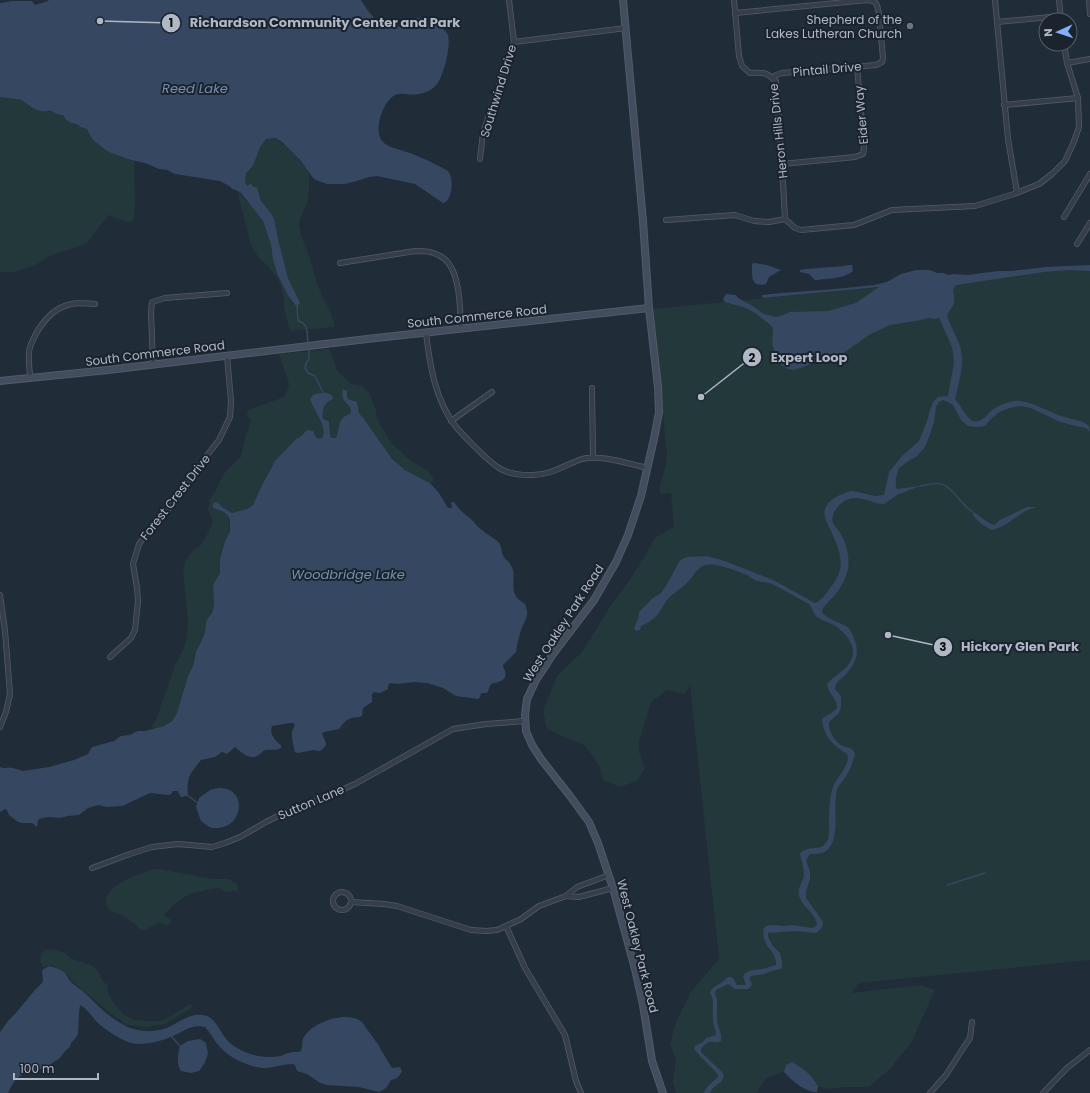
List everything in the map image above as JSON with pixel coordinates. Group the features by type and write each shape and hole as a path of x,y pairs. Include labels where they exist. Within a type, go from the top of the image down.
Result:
{"street":[{"name":"Southwind Drive","path":"480,159 484,133 514,42 509,0"},
{"path":"623,0 643,221 649,308"},
{"name":"Heron Hills Drive","path":"734,0 739,56 742,66 750,73 761,72 768,74 776,81 785,217"},
{"name":"Pintail Drive","path":"735,13 867,0 874,1 877,5 883,58 882,62 876,65 782,73 772,78"},
{"path":"995,0 1004,105 1017,192"},
{"path":"1059,0 1060,12"},
{"path":"1089,0 1090,14"},
{"path":"997,22 1038,19"},
{"path":"514,42 626,28"},
{"path":"666,220 735,215 754,221 769,222 785,217 795,228 800,230 845,227 863,222 892,210 975,206 1038,184 1052,174 1065,161 1079,127 1078,98 1067,63 1065,52"},
{"path":"1067,63 1090,59"},
{"name":"Eider Way","path":"782,164 855,157 863,154 864,147 857,66"},
{"path":"1004,105 1078,98"},
{"path":"1064,217 1090,174"},
{"path":"1076,244 1090,223"},
{"path":"340,263 415,251 428,251 441,256 450,266 456,278 460,304 461,329"},
{"path":"153,364 152,302 165,298 227,293"},
{"path":"30,378 30,348 34,338 46,319 57,309 71,304 95,304"},
{"name":"South Commerce Road","path":"0,381 649,308"},
{"name":"West Oakley Park Road","path":"649,308 658,386 659,412 641,496 616,562 594,600 553,654 536,680 527,699 525,721 526,731 532,745 589,822 598,843 613,888 635,969 643,1005 652,1061 662,1093"},
{"path":"426,333 428,353 434,382 443,406 462,434 489,461 502,470 510,473 526,475 544,474 582,459 594,458 647,468"},
{"name":"Forest Crest Drive","path":"110,657 131,638 135,630 138,601 133,564 139,544 178,498 198,467 219,440 230,417 227,356"},
{"path":"592,388 594,458"},
{"path":"452,421 492,392"},
{"path":"0,595 5,631 10,694 6,712 0,727"},
{"name":"Sutton Lane","path":"92,868 152,847 178,844 212,847 225,843 240,837 290,810 355,784 453,729 486,724 525,721"},
{"path":"351,902 397,906 471,930 497,930 521,918 539,906 566,896 577,888 609,875"},
{"path":"566,896 579,897 613,888"},
{"path":"343,892 350,896 351,902 349,907 342,910 334,906 333,899 337,893 343,892"},
{"path":"506,926 525,968 565,1036 580,1093"},
{"path":"930,1093 946,1075 970,1038 972,1022"},
{"path":"1043,1093 1067,1068 1090,1050"}],"green space":[{"path":"0,97 22,100 29,106 38,110 45,110 63,115 68,120 87,129 92,139 107,151 134,161 134,219 130,223 109,215 86,244 49,256 36,265 14,272 0,272"},
{"path":"266,139 276,139 293,152 309,173 308,200 299,226 317,283 331,314 335,327 290,331 284,308 284,297 278,279 259,258 249,239 239,199 239,192 263,221 271,245 273,260 278,276 293,304 299,304 288,278 270,212 261,201 257,187 248,186 245,183 246,173 253,166 260,147"},
{"path":"1090,267 1090,960 859,983 852,993 920,985 935,990 911,1043 890,1069 869,1087 843,1087 829,1089 818,1086 814,1079 786,1065 784,1072 766,1078 756,1093 676,1093 673,1082 676,1060 670,1044 675,1025 690,993 719,959 690,685 685,694 667,690 651,702 639,741 639,752 645,768 637,781 620,787 603,780 600,767 584,745 547,729 543,711 557,676 583,651 609,608 631,578 656,537 674,527 671,493 661,494 659,490 667,455 652,309"},
{"path":"329,349 338,371 351,384 362,386 369,393 376,410 377,419 392,444 411,461 428,471 434,480 431,484 399,466 389,456 359,413 357,402 348,399 347,392 345,402 351,408 351,413 342,420 337,437 335,438 331,438 329,420 323,419 323,410 325,405 333,399 310,399 322,425 322,438 316,438 315,434 307,430 295,441 272,466 255,502 248,508 233,513 213,504 213,508 224,512 228,516 230,526 220,559 220,573 213,587 214,604 212,613 206,622 205,632 194,655 193,666 188,676 177,713 167,724 153,729 152,725 156,720 175,666 184,648 187,636 188,621 183,572 185,562 191,552 201,545 213,521 208,510 210,499 223,475 241,457 246,434 251,421 247,415 248,410 285,397 289,384 279,354"},
{"path":"153,869 213,879 228,879 237,884 238,890 225,892 219,888 189,894 174,904 164,915 171,920 171,923 166,925 160,922 145,930 139,929 128,919 108,908 106,902 107,896 117,885 132,877"},
{"path":"51,949 65,953 70,958 93,966 98,971 103,982 107,984 110,997 129,1018 144,1021 159,1021 170,1017 190,1004 194,1006 165,1024 146,1027 127,1025 110,1013 72,981 66,973 52,965 44,968 40,961 41,956 44,950"}],"water":[{"name":"Reed Lake","path":"49,0 361,0 376,20 386,26 397,27 417,18 425,19 434,23 446,32 449,40 446,60 440,80 431,90 422,94 398,94 390,99 386,104 380,118 379,132 380,138 384,143 420,157 448,171 452,183 449,198 443,203 415,184 377,176 345,184 327,184 313,178 301,161 282,142 275,138 266,139 260,147 253,166 246,173 245,183 248,186 250,183 254,187 257,187 261,201 274,219 288,278 300,303 295,305 278,276 273,260 271,245 263,221 241,193 220,181 175,174 167,170 159,169 145,163 111,153 92,139 87,129 70,122 63,115 51,111 39,111 22,100 0,97 0,3 12,1 32,1 35,5"},
{"path":"752,264 767,265 781,270 769,277 766,284 757,284 752,277"},
{"path":"852,265 853,271 845,276 837,278 815,280 809,274 800,272 800,270 806,269"},
{"path":"1090,265 1090,271 1068,270 1044,272 956,285 953,290 954,304 947,315 959,343 962,357 960,378 955,399 972,421 983,419 993,409 1002,405 1020,401 1031,403 1061,416 1083,422 1089,426 1090,432 1086,428 1058,421 1031,408 1021,406 1001,411 985,426 968,426 961,420 953,405 943,400 939,402 936,407 934,422 925,447 916,457 899,468 896,483 897,489 920,486 897,495 884,504 854,498 846,500 841,503 833,515 833,523 844,540 848,554 848,569 841,586 825,605 822,612 849,628 856,643 857,652 853,665 835,686 835,689 841,696 841,707 839,713 829,722 829,725 832,735 836,741 851,749 855,754 846,777 837,790 836,825 832,842 828,849 822,853 810,854 806,860 810,872 810,879 806,892 806,898 822,920 823,924 821,929 816,933 797,931 768,933 768,937 773,946 780,953 782,968 764,974 751,976 749,979 752,985 748,989 735,989 728,984 716,990 717,1021 721,1041 706,1044 701,1049 701,1052 722,1072 724,1076 722,1081 713,1088 710,1093 703,1093 718,1077 718,1074 694,1049 695,1046 703,1042 706,1038 716,1035 713,1021 712,996 710,993 712,989 729,977 733,978 737,985 746,985 743,976 747,972 776,965 774,955 766,944 763,933 764,928 768,925 792,925 813,928 817,925 814,917 803,904 799,896 799,890 804,875 800,853 808,849 823,846 829,837 830,798 833,786 845,767 848,758 847,754 830,740 824,731 822,719 837,708 836,701 829,691 827,684 849,664 852,659 853,650 850,641 841,630 817,617 807,603 779,587 769,583 757,581 747,575 716,565 710,564 703,566 695,572 687,583 668,599 660,612 649,622 641,626 640,630 637,631 634,629 639,612 653,598 660,594 679,562 688,557 707,556 725,561 775,581 815,603 820,600 839,574 841,560 840,553 825,517 826,507 837,496 853,491 875,496 884,495 889,472 903,455 919,441 933,402 938,397 948,396 954,362 952,347 939,318 928,318 890,325 869,335 837,356 793,370 780,364 777,359 772,343 773,328 755,313 746,308 725,302 723,300 724,297 726,294 736,295 738,298 764,314 776,317 790,312 828,311 856,303 879,287 763,298 762,295 874,285 887,282 901,274 916,270 930,270 948,275 967,275 1046,267"},
{"name":"Woodbridge Lake","path":"342,390 347,391 348,399 357,402 359,413 392,459 405,470 430,483 439,493 448,508 452,508 451,502 454,502 460,510 479,528 499,543 505,559 513,569 515,595 525,604 527,612 517,643 516,652 503,665 506,674 504,679 491,684 487,693 481,693 478,699 456,696 443,688 427,683 390,683 388,689 380,693 374,692 372,694 372,702 363,708 362,716 348,719 339,729 322,733 326,745 319,751 313,750 298,753 295,752 292,734 294,723 272,726 272,734 281,745 281,748 275,750 265,750 254,757 251,757 245,755 235,747 227,754 222,752 215,757 201,760 190,775 188,795 182,797 178,791 173,791 168,795 150,793 122,806 107,807 99,805 88,808 79,815 60,818 42,818 39,819 37,827 32,823 18,822 9,815 5,809 0,812 0,767 13,768 23,771 49,767 74,760 88,754 92,747 114,741 121,736 164,726 172,721 177,713 188,676 193,666 196,651 205,632 206,622 212,613 214,604 213,587 220,573 220,559 225,541 230,531 230,521 228,516 224,512 213,508 213,503 217,502 232,513 247,509 253,505 275,461 296,439 307,430 313,431 317,438 322,438 322,425 310,399 313,395 327,393 332,395 333,399 324,407 323,419 329,421 331,438 336,438 341,421 350,414 351,411 343,399"},
{"path":"1027,507 1037,507 1026,511 1005,525 992,530 977,520 972,511 994,525 1000,520"},
{"path":"218,788 227,789 234,793 238,799 238,814 227,826 212,828 201,821 196,807 199,798 210,790"},
{"path":"49,966 57,968 65,973 72,983 85,993 104,1012 135,1030 160,1030 194,1015 207,1016 217,1024 227,1040 238,1049 259,1056 274,1057 290,1052 301,1051 304,1037 308,1032 322,1022 331,1019 348,1017 363,1023 392,1068 400,1067 402,1071 397,1078 391,1080 386,1088 379,1092 359,1087 327,1085 320,1083 307,1074 297,1071 295,1065 292,1064 262,1068 237,1060 220,1047 205,1027 196,1026 188,1028 169,1038 158,1041 141,1044 131,1043 117,1037 102,1027 80,1005 78,1034 71,1043 70,1047 60,1058 45,1068 24,1074 17,1078 8,1093 0,1093 0,1032 41,984 43,981 42,970"},
{"path":"200,1039 206,1043 208,1054 204,1064 199,1071 191,1073 181,1071 178,1062 180,1046 188,1041"},
{"path":"792,1062 813,1078 818,1086 817,1092 804,1088 784,1072 786,1065"}],"waterway":[{"path":"297,305 298,321 302,322 306,327 308,344"},
{"path":"309,348 309,359 305,368 308,373 315,376 323,393"},
{"path":"920,486 939,483 943,484 947,486 972,511"},
{"path":"187,795 198,803"},
{"path":"947,885 985,873"},
{"path":"172,1037 180,1046"}],"place":[{"name":"Richardson Community Center and Park","path":"100,21"},
{"name":"Shepherd of the Lakes Lutheran Church","path":"910,26"},
{"name":"Expert Loop","path":"701,397"},
{"name":"Hickory Glen Park","path":"888,635"}]}
